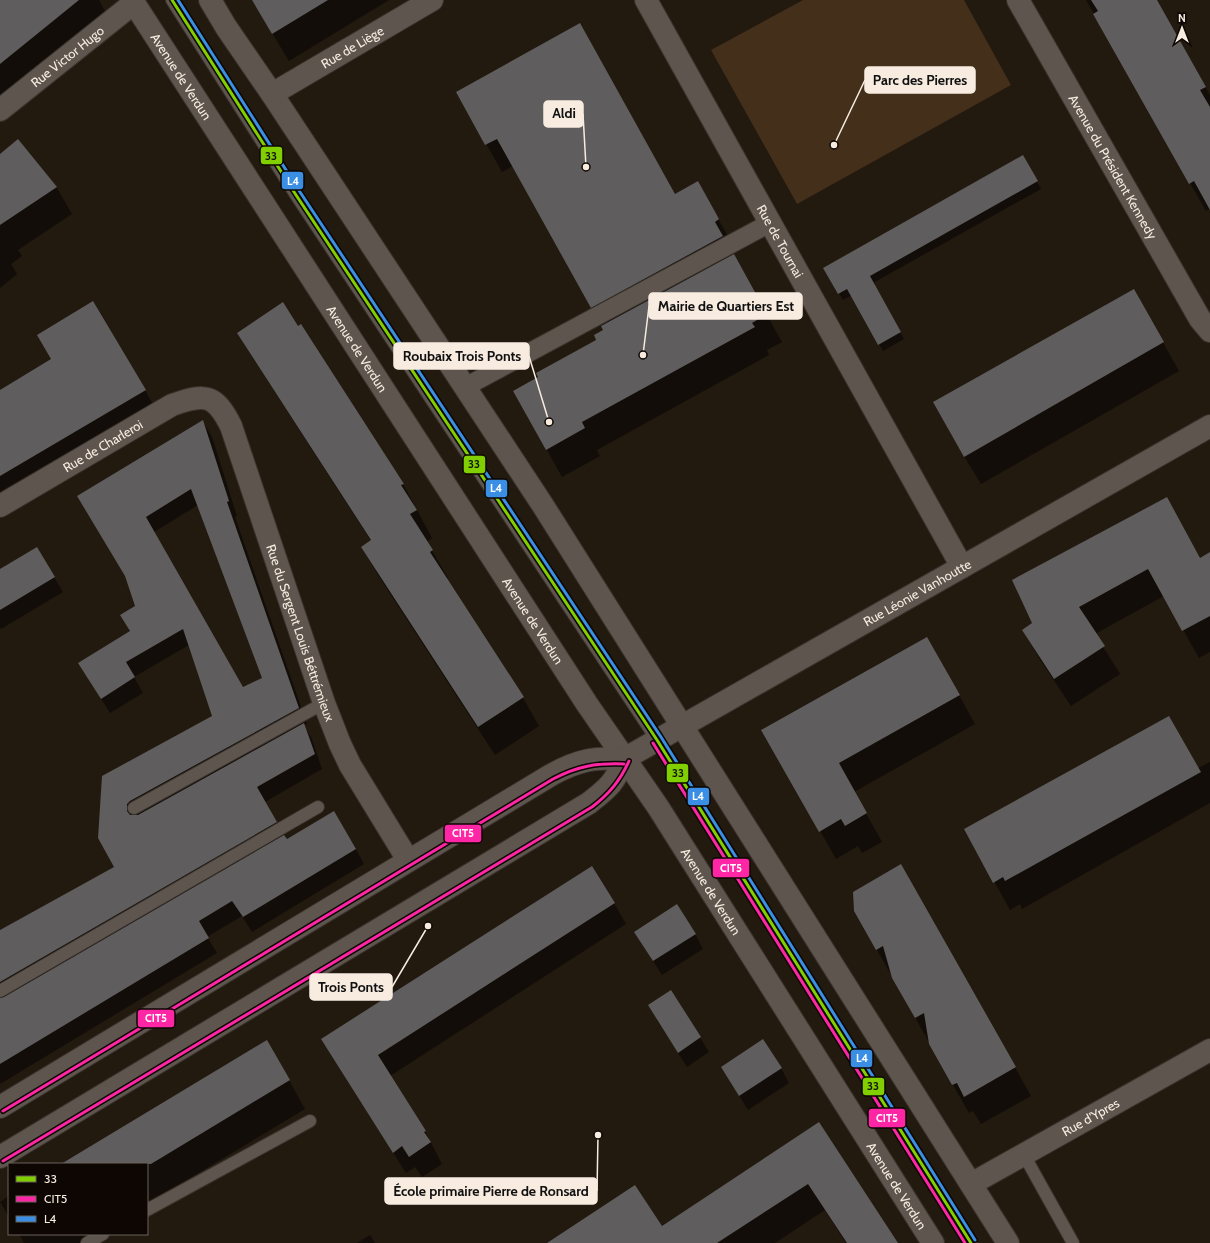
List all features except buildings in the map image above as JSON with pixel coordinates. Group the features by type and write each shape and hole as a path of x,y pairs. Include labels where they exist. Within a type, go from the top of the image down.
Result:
{"street":[{"path":"210,0 226,27 272,94 542,504 683,725 1008,1243"},
{"name":"Rue de Liège","path":"272,94 432,0"},
{"name":"Rue de Tournai","path":"646,0 962,567"},
{"name":"Avenue du Président Kennedy","path":"1018,0 1207,321"},
{"name":"Rue Victor Hugo","path":"0,110 133,2"},
{"name":"Avenue de Verdun","path":"133,2 587,704 658,807 933,1243"},
{"path":"465,387 770,223"},
{"name":"Rue de Charleroi","path":"0,506 172,405 185,400 198,398 209,399"},
{"name":"Rue du Sergent Louis Béttrémieux","path":"209,399 223,410 231,426 324,703 340,744 350,765 408,860"},
{"name":"Rue Léonie Vanhoutte","path":"624,759 1210,426"},
{"path":"0,1107 538,782 569,765 599,758 624,759 620,771 613,782 589,803 0,1158"},
{"name":"Rue d'Ypres","path":"971,1184 1210,1050"}],"lane":[{"path":"172,0 296,195 657,740 971,1243"},
{"path":"134,808 324,703"},
{"path":"0,991 318,807"},
{"path":"148,1209 310,1121"},
{"path":"1024,1155 1073,1243"},
{"path":"87,1243 101,1235"}],"shaded area":[{"path":"803,0 964,0 1011,85 797,204 711,50"}],"transit line":[{"name":"33","path":"172,0 296,195 657,740 971,1243"},
{"name":"L4","path":"178,0 300,192 661,737 975,1240"},
{"name":"CIT5","path":"653,743 965,1243"},
{"name":"CIT5","path":"3,1161 592,807 614,787 629,761"},
{"name":"CIT5","path":"3,1111 553,779 587,766 624,764"}],"place":[{"name":"Parc des Pierres","path":"834,145"},
{"name":"Aldi","path":"586,167"},
{"name":"Mairie de Quartiers Est","path":"643,355"},
{"name":"Roubaix Trois Ponts","path":"549,422"},
{"name":"Trois Ponts","path":"428,926"},
{"name":"École primaire Pierre de Ronsard","path":"598,1135"}]}
